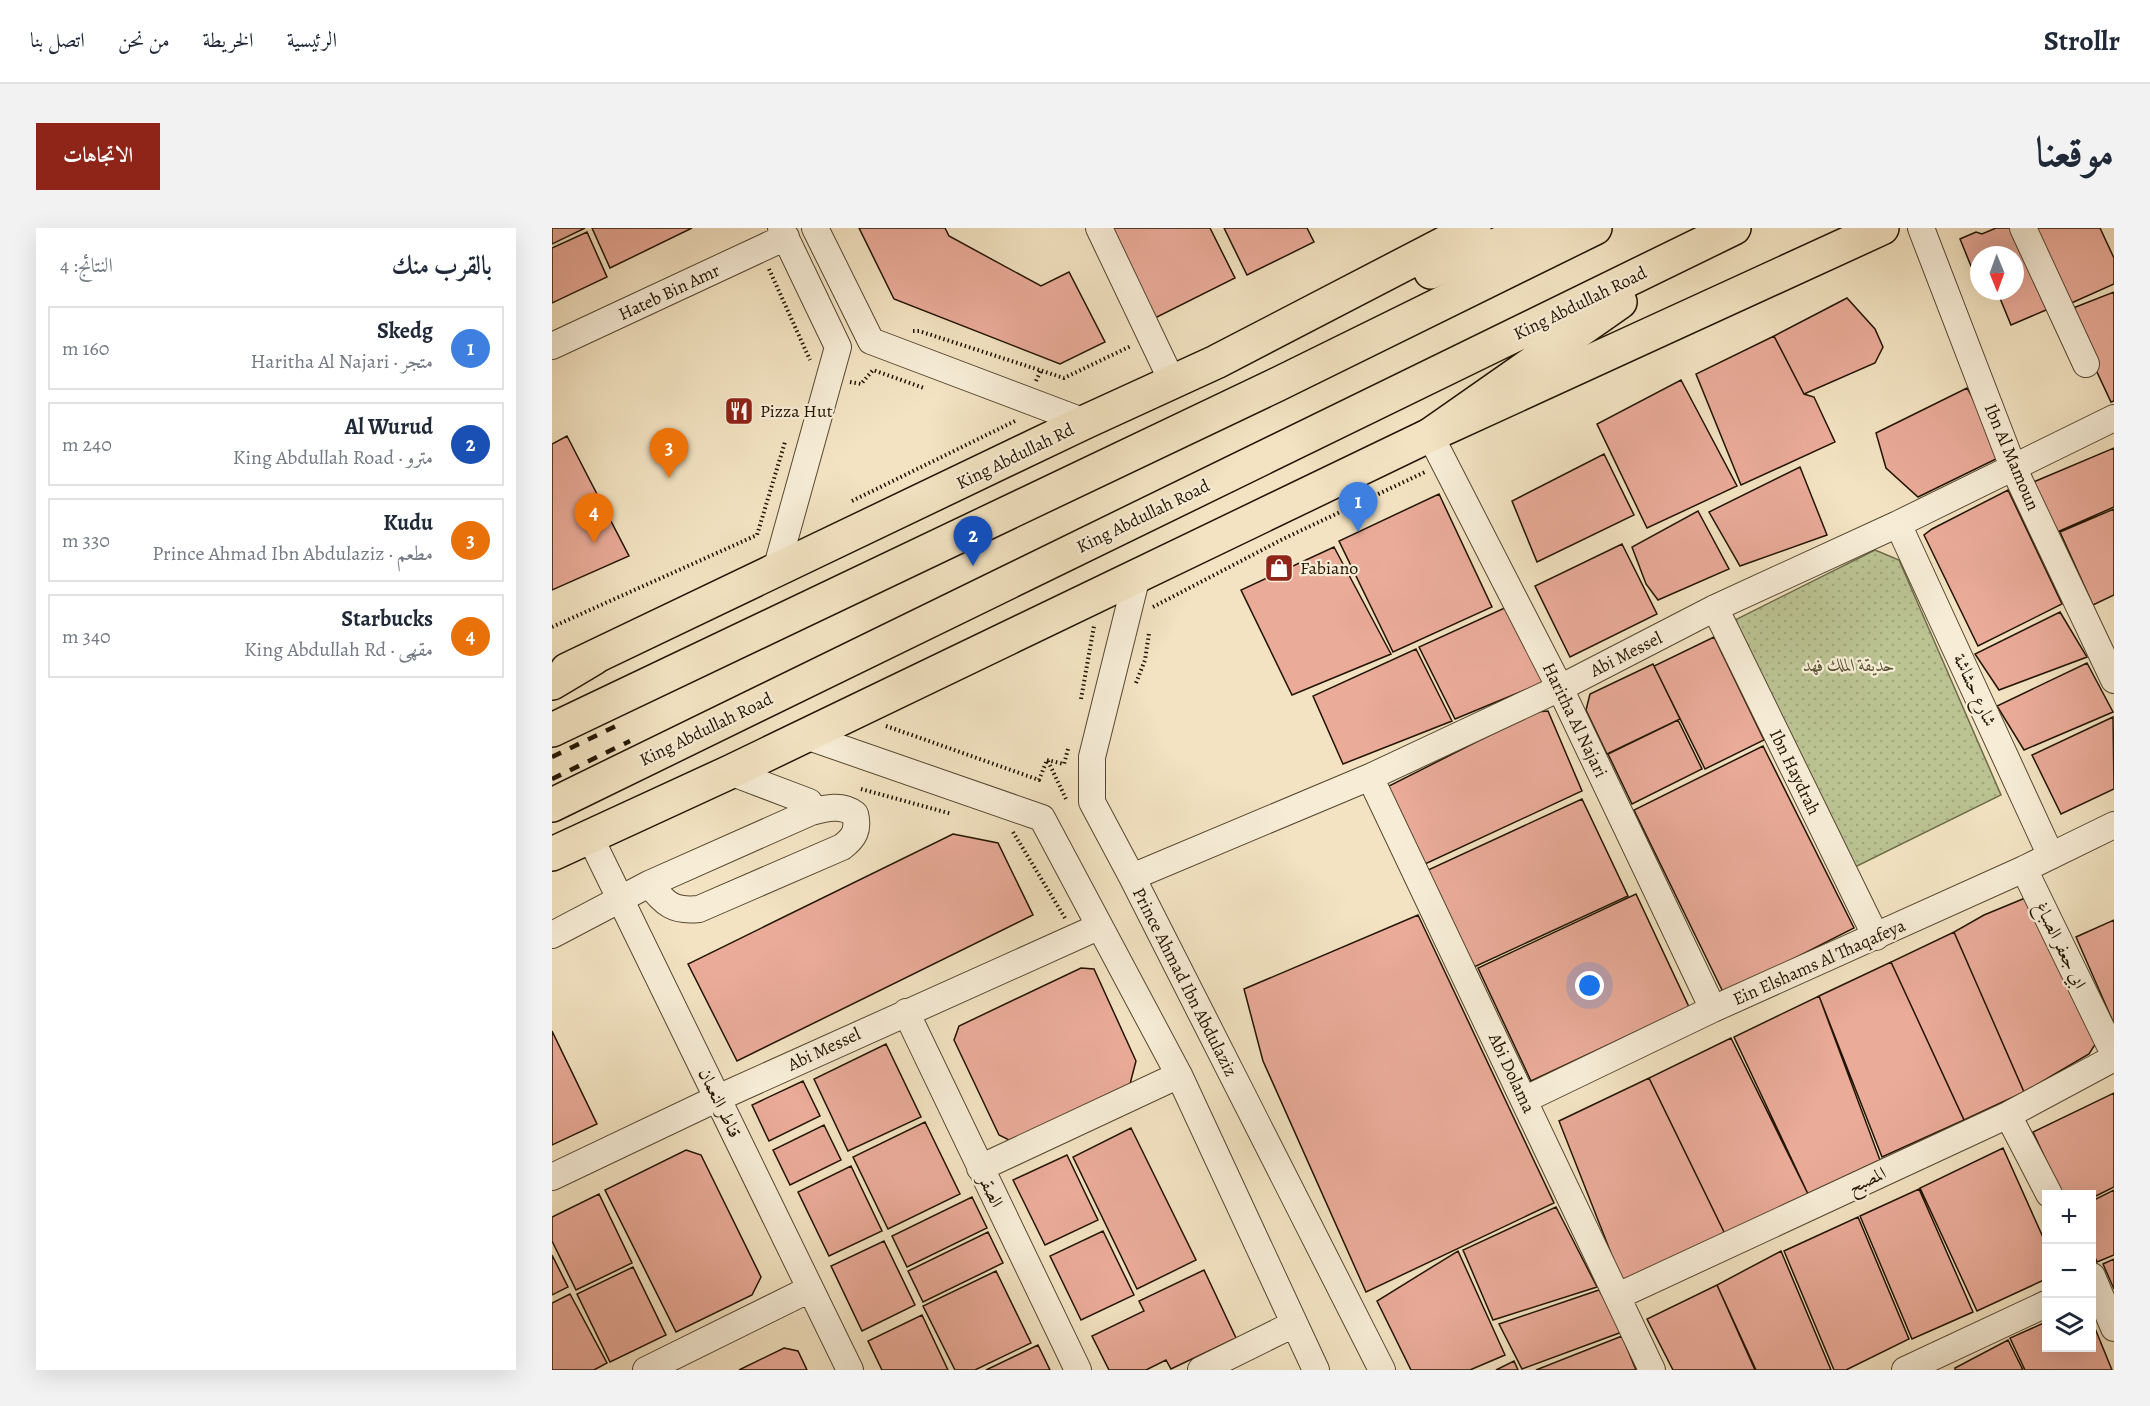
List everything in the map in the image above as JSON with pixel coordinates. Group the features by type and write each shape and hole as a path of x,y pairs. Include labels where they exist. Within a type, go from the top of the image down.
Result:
{"main road":[{"name":"King Abdullah Rd","path":"552,677 1216,362 1474,228"},
{"path":"1216,362 1501,243 1551,228"},
{"path":"552,730 1274,386 1595,228"},
{"name":"King Abdullah Road","path":"552,804 1734,228"},
{"path":"1437,449 1607,310 1742,228"},
{"path":"552,855 1137,576 1437,449 1882,228"},
{"path":"552,683 594,658"}],"street":[{"path":"815,228 871,341 1086,422"},
{"path":"1099,228 1172,381"},
{"name":"Ibn Al Mamoun","path":"1921,228 2013,466 2114,680"},
{"path":"2023,228 2086,364"},
{"path":"776,570 838,347 783,233"},
{"name":"Hateb Bin Amr","path":"552,346 760,249 783,233"},
{"name":"Abi Messel","path":"1132,877 1370,777 1560,688 1715,608 1898,524 2114,418"},
{"name":"Haritha Al Najari","path":"1437,449 1560,688 1713,1009"},
{"name":"شارع حشاشة","path":"1898,524 2051,856"},
{"name":"Prince Ahmad Ibn Abdulaziz","path":"1137,576 1092,757 1092,802 1382,1370"},
{"name":"Ibn Haydrah","path":"1715,608 1875,936"},
{"path":"803,735 1042,818 1087,932 1179,1075 1316,1370"},
{"path":"730,771 809,802 811,812"},
{"name":"Abi Dolama","path":"1370,777 1652,1370"},
{"path":"552,935 649,884 811,812 834,807 855,814 857,830 854,837 842,847 699,909 683,911 672,907 649,884"},
{"name":"Ein Elshams Al Thaqafeya","path":"1524,1100 1713,1009 2024,869 2114,825"},
{"name":"قناطر النعمان","path":"590,837 850,1370"},
{"name":"ابي جعفر الصباغ","path":"2024,869 2114,1056"},
{"name":"Abi Messel","path":"552,1177 718,1098 1087,932"},
{"name":"الصقر","path":"906,1012 1078,1370"},
{"name":"المصبح","path":"1618,1296 2008,1115 2114,1056"},
{"path":"980,1168 1179,1075"},
{"path":"2008,1115 2047,1190"},
{"path":"646,1370 810,1289"},
{"path":"2096,1290 2114,1328"},
{"path":"1905,1370 2042,1306"},
{"path":"1201,1370 1294,1324"}],"path":[{"path":"760,249 811,360 807,371"},
{"path":"908,331 919,331 1064,378 1151,336"},
{"path":"841,380 861,384 873,370 928,390"},
{"path":"847,504 1017,421 1006,417"},
{"path":"552,627 757,536 786,438"},
{"path":"1151,616 1153,606 1283,539 1437,449"},
{"path":"1078,710 1095,621"},
{"path":"1134,688 1145,660 1149,626"},
{"path":"877,722 1038,780 1047,760"},
{"path":"1047,760 1064,764 1070,743"},
{"path":"1047,760 1066,799"},
{"path":"854,787 956,814"},
{"path":"1012,830 1087,932"}],"green space":[{"name":"حديقة الملك فهد","path":"1875,550 1899,560 2001,795 1853,868 1729,623"}],"building":[{"path":"552,228 585,228 552,244"},
{"path":"592,228 692,228 610,268"},
{"path":"859,228 945,228 949,236 1041,286 1069,272 1105,342 1060,364 894,299"},
{"path":"1110,228 1210,228 1235,278 1155,318"},
{"path":"1224,228 1307,228 1314,242 1247,275"},
{"path":"1996,228 2018,228 2053,307 2011,325 2001,300 2024,300 2024,246 1970,246 1970,264 1960,239 1976,232 1982,234"},
{"path":"2027,228 2100,228 2114,258 2114,284 2067,305"},
{"path":"587,232 607,277 552,303 552,248"},
{"path":"2114,292 2114,401 2111,402 2068,310"},
{"path":"1847,298 1875,329 1883,347 1875,363 1804,394 1774,336"},
{"path":"1774,336 1804,394 1814,397 1835,442 1741,485 1696,374"},
{"path":"1681,380 1737,486 1647,528 1597,424"},
{"path":"1967,388 1998,444 1996,459 1918,497 1886,468 1876,433"},
{"path":"567,436 629,556 552,590 552,444"},
{"path":"2114,448 2114,507 2055,533 2031,483"},
{"path":"1604,454 1634,515 1537,562 1512,501"},
{"path":"1800,467 1827,535 1740,566 1709,512"},
{"path":"2008,490 2062,604 1978,646 1924,535"},
{"path":"1439,494 1492,607 1393,652 1339,541"},
{"path":"2114,509 2114,595 2093,605 2060,532"},
{"path":"1698,511 1729,569 1658,600 1646,584 1632,547"},
{"path":"1622,544 1657,614 1570,657 1535,586"},
{"path":"1334,547 1391,654 1292,695 1241,590"},
{"path":"1509,606 1547,681 1455,719 1419,647"},
{"path":"2060,612 2087,657 1999,690 1975,654"},
{"path":"1714,637 1764,740 1705,769 1654,666"},
{"path":"1416,649 1452,721 1343,764 1313,696"},
{"path":"2087,663 2113,712 2024,750 1997,706"},
{"path":"1653,664 1680,719 1607,754 1586,710 1590,694"},
{"path":"1548,711 1582,791 1425,864 1387,787 1536,712"},
{"path":"2113,717 2114,789 2061,814 2032,755"},
{"path":"1678,720 1702,769 1632,804 1608,754"},
{"path":"1763,746 1854,928 1724,994 1634,810"},
{"path":"1582,799 1628,896 1474,967 1428,870"},
{"path":"953,834 998,843 1033,915 737,1061 688,964"},
{"path":"1636,894 1689,1007 1531,1081 1478,968"},
{"path":"2030,896 2096,1043 2089,1054 2024,1092 1954,932 1984,915"},
{"path":"1418,915 1554,1203 1366,1292 1263,1061 1244,989"},
{"path":"2114,920 2114,1024 2076,937"},
{"path":"1954,932 2024,1092 1964,1120 1891,962"},
{"path":"1891,962 1964,1120 1882,1157 1819,996"},
{"path":"1081,968 1094,969 1136,1061 1130,1084 1011,1141 999,1135 954,1040 959,1026"},
{"path":"1819,996 1880,1160 1808,1194 1734,1037"},
{"path":"552,1031 597,1124 552,1145"},
{"path":"1731,1038 1808,1194 1726,1236 1649,1078"},
{"path":"886,1044 921,1117 848,1151 814,1079"},
{"path":"1649,1078 1726,1236 1622,1281 1559,1121"},
{"path":"803,1081 820,1116 769,1141 752,1105"},
{"path":"2114,1093 2114,1187 2096,1196 2096,1190 2060,1190 2033,1132"},
{"path":"925,1122 960,1194 888,1229 853,1157"},
{"path":"824,1125 841,1160 790,1185 773,1150"},
{"path":"1131,1128 1196,1260 1137,1289 1073,1157"},
{"path":"2003,1148 2042,1235 2042,1281 1977,1311 1920,1188"},
{"path":"686,1150 701,1155 761,1277 752,1295 676,1332 605,1190"},
{"path":"1067,1155 1098,1220 1045,1245 1013,1180"},
{"path":"851,1166 882,1231 829,1256 798,1192"},
{"path":"1919,1189 1973,1312 1912,1339 1860,1216"},
{"path":"2114,1190 2114,1255 2097,1262 2096,1260 2096,1199"},
{"path":"599,1194 632,1263 576,1290 552,1241 552,1217"},
{"path":"972,1197 987,1228 907,1267 892,1236"},
{"path":"1556,1207 1597,1287 1493,1320 1463,1250"},
{"path":"1858,1217 1909,1339 1846,1370 1834,1370 1784,1251"},
{"path":"1103,1231 1134,1295 1081,1320 1050,1256"},
{"path":"988,1232 1003,1263 923,1302 908,1271"},
{"path":"884,1241 915,1305 862,1331 831,1266"},
{"path":"1458,1251 1505,1355 1470,1370 1411,1370 1377,1301"},
{"path":"1781,1251 1831,1370 1756,1370 1717,1285"},
{"path":"552,1255 568,1287 552,1295"},
{"path":"2114,1259 2114,1289 2103,1264"},
{"path":"633,1267 666,1335 610,1362 577,1294"},
{"path":"1204,1270 1236,1338 1171,1369 1166,1360 1146,1370 1109,1370 1092,1336 1144,1311 1139,1301"},
{"path":"996,1271 1031,1343 975,1370 955,1370 923,1306"},
{"path":"1717,1285 1755,1370 1673,1370 1647,1319"},
{"path":"1599,1290 1622,1332 1522,1369 1499,1324"},
{"path":"570,1294 607,1363 594,1370 552,1370 552,1303"},
{"path":"922,1315 948,1370 882,1370 868,1341"},
{"path":"2042,1324 2042,1352 2096,1352 2096,1331 2112,1370 2025,1370 2010,1338"},
{"path":"1622,1336 1636,1370 1536,1370"},
{"path":"2008,1340 2023,1370 1955,1370 1955,1368"},
{"path":"1038,1345 1050,1370 986,1370"},
{"path":"784,1348 798,1351 807,1370 739,1370"},
{"path":"1514,1361 1518,1370 1496,1370"}],"railway":[{"path":"552,757 622,723"},
{"path":"552,779 630,741"}],"place":[{"name":"Pizza Hut","path":"739,411"},
{"name":"Kudu","path":"669,478"},
{"name":"Skedg","path":"1358,532"},
{"name":"Starbucks","path":"594,543"},
{"name":"Al Wurud","path":"973,566"},
{"name":"Fabiano","path":"1279,568"}]}
